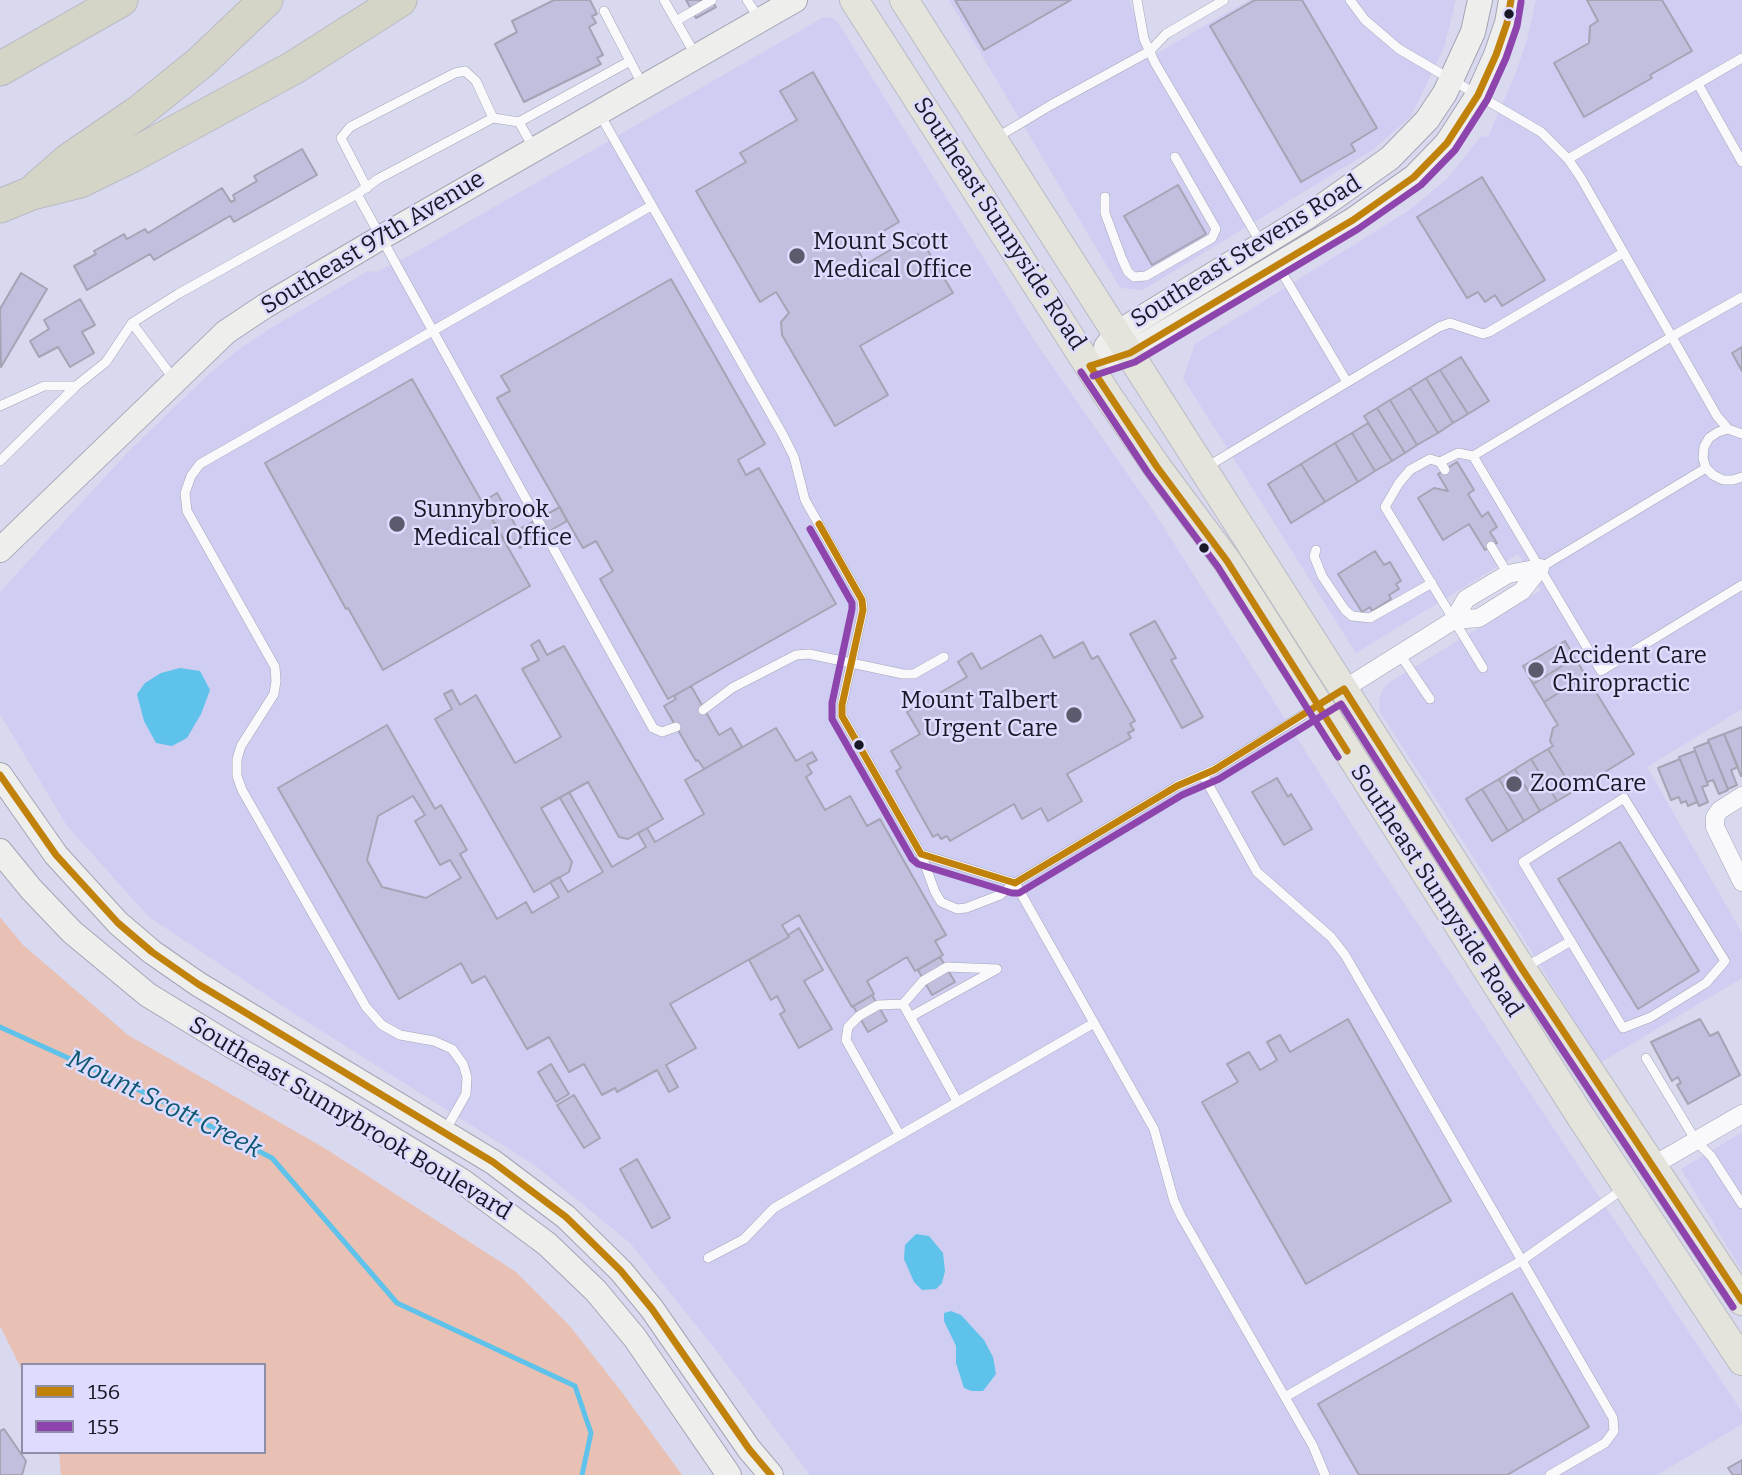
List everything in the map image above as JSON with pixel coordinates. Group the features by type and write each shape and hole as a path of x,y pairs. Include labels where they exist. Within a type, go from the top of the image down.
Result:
{"highway":[{"path":"0,69 121,0"},
{"path":"32,193 69,160 139,112 201,62 266,0"},
{"path":"0,206 32,193 80,181 211,114 293,68 400,0"}],"main road":[{"name":"Southeast 97th Avenue","path":"0,550 226,332 380,238 696,55 753,10 794,0"},
{"name":"Southeast Sunnyside Road","path":"854,0 1157,467 1227,561 1581,1118 1742,1361"},
{"name":"Southeast Sunnyside Road","path":"904,0 1522,969 1742,1301"},
{"name":"Southeast Stevens Road","path":"1090,366 1262,244 1307,217 1390,158 1427,120 1452,80 1473,32 1480,0"},
{"name":"Southeast Stevens Road","path":"1124,343 1278,265 1353,220 1415,177 1447,143 1478,95 1496,55 1507,23 1511,0"},
{"name":"Southeast Sunnybrook Boulevard","path":"0,775 56,855 118,923 152,952 198,984 493,1162 566,1217 621,1271 652,1309 749,1449 771,1475"},
{"name":"Southeast Sunnybrook Boulevard","path":"0,851 72,932 148,995 491,1200 562,1258 596,1292 625,1327 729,1475"},
{"path":"1457,924 1480,932 1507,972 1522,969"},
{"path":"272,1069 310,1072 426,1140 437,1139 444,1133"},
{"path":"1581,1118 1607,1127 1634,1168 1640,1170 1652,1167"}],"street":[{"path":"1454,620 1466,599 1508,575 1540,568"},
{"path":"1344,689 1454,620 1479,618 1522,591 1540,568"},
{"path":"1742,796 1720,810 1715,817 1715,827 1742,882"},
{"path":"1652,1167 1742,1114"}],"lane":[{"path":"678,0 666,3 696,55"},
{"path":"676,21 712,0"},
{"path":"1137,0 1144,38 1150,51 1262,244"},
{"path":"994,139 1150,51 1166,34 1224,0"},
{"path":"1350,0 1371,25 1399,49 1541,132 1568,159 1717,416 1728,429 1742,434"},
{"path":"604,11 643,86"},
{"path":"1568,159 1742,58"},
{"path":"0,461 76,386 106,362 132,324 190,287 357,194 378,179 493,118 519,122 630,61"},
{"path":"367,188 341,138 349,127 456,73 465,71 476,81 493,118"},
{"path":"1698,84 1742,162"},
{"path":"598,112 783,435 794,457 805,500 862,600 863,610 842,705 842,716 921,854 935,892 942,902 957,909 978,905 1000,895 1015,883 1177,786 1203,775 1344,689"},
{"path":"519,122 534,149"},
{"path":"1105,197 1105,213 1128,272 1134,277 1146,276 1212,238 1216,229 1175,157"},
{"path":"357,194 653,727 662,732 676,727"},
{"path":"444,1133 466,1094 467,1077 463,1064 452,1049 434,1041 415,1039 391,1030 366,1007 242,790 237,776 237,758 241,746 274,694 275,667 187,511 184,493 200,464 651,206"},
{"path":"1204,469 1439,327 1450,323 1483,334 1489,332 1623,253"},
{"path":"1278,265 1347,382"},
{"path":"1483,668 1385,506 1399,483 1410,470 1430,459 1442,466 1458,453 1473,456 1671,337 1742,298"},
{"path":"132,324 174,380"},
{"path":"0,406 44,386 76,386"},
{"path":"1728,429 1709,438 1704,447 1703,458 1706,468 1723,480 1742,477"},
{"path":"1473,456 1601,671 1742,584"},
{"path":"1540,568 1706,468"},
{"path":"1491,547 1508,575"},
{"path":"1316,550 1314,556 1322,576 1352,616 1370,618 1432,583"},
{"path":"1399,653 1430,699"},
{"path":"703,710 732,688 796,655 809,654 903,674 914,674 944,657"},
{"path":"1203,775 1257,872 1331,937 1345,955 1613,1418 1614,1431 1605,1443 1550,1475"},
{"path":"1623,798 1725,961 1706,983 1651,1017 1623,1028 1571,941 1523,862 1623,798"},
{"path":"921,854 1015,883 1154,1129 1181,1216 1313,1446 1325,1475"},
{"path":"1522,969 1571,941"},
{"path":"899,1134 846,1040 848,1027 859,1016 878,1005 903,1004 923,981 947,967 997,969 910,1017"},
{"path":"903,1004 957,1101"},
{"path":"708,1258 744,1239 774,1208 1094,1023"},
{"path":"1646,1058 1696,1141 1711,1156 1742,1204"},
{"path":"1285,1397 1521,1261 1626,1187"}],"shaded area":[{"path":"949,0 1129,0 1149,58 1249,0 1456,0 1444,48 1411,116 1374,149 1143,290 1120,288"},
{"path":"1536,0 1742,0 1742,709 1647,767 1742,933 1742,978 1600,1063 1380,712 1379,699 1390,682 1541,590 1518,554 1356,653 1183,378 1195,344 1408,211 1447,179 1481,136 1488,137 1516,72"},
{"path":"824,17 832,18 839,24 1036,343 1154,512 1356,831 1742,1412 1742,1424 1657,1475 810,1475 716,1350 630,1243 536,1166 290,1011 149,917 67,826 0,714 0,592 126,454 209,374 271,328 368,271 377,272 409,256"},
{"path":"0,917 23,945 128,1035 326,1149 516,1272 569,1325 682,1475 61,1475 59,1454 266,1454 266,1363 21,1363 21,1368 0,1326"},
{"path":"1741,1133 1742,1135 1742,1271 1681,1169"}],"water":[{"path":"180,668 200,671 210,690 201,714 187,738 172,746 156,743 144,721 137,694 145,683 161,673"},
{"path":"916,1234 929,1236 943,1253 945,1271 942,1283 936,1289 922,1290 914,1282 904,1259 905,1245"},
{"path":"951,1311 961,1315 984,1340 993,1357 996,1374 983,1391 964,1388 956,1363 956,1346 944,1321 944,1313"}],"building":[{"path":"554,0 590,0 597,14 592,16 596,23 589,27 603,55 597,58 601,64 524,102 495,44 517,32 512,21"},
{"path":"686,0 711,0 716,7 696,18"},
{"path":"955,0 1071,0 984,50"},
{"path":"1255,0 1302,0 1377,128 1351,144 1355,151 1301,182 1210,26"},
{"path":"1587,0 1662,0 1692,51 1650,75 1652,78 1584,117 1554,63 1589,43 1590,26 1598,21"},
{"name":"Mount Scott Medical Office","path":"813,72 899,222 856,247 866,264 918,234 953,293 860,346 888,395 835,426 782,335 781,322 789,313 776,292 760,302 696,191 746,162 740,153 797,120 780,91"},
{"path":"302,149 317,175 234,222 230,216 154,260 150,254 87,290 74,266 96,254 94,251 124,234 127,239 145,229 148,233 222,188 231,202 235,200 233,195 257,181 254,176"},
{"path":"1482,177 1545,280 1502,306 1495,295 1485,302 1478,292 1467,298 1417,217"},
{"path":"1178,185 1206,234 1152,265 1124,216"},
{"path":"21,273 47,289 1,367 0,309"},
{"path":"671,279 765,444 738,460 746,475 759,468 836,604 668,699 600,579 613,571 596,541 583,548 497,398 510,391 501,376"},
{"path":"80,299 95,325 82,332 94,353 70,367 58,347 39,357 30,341 49,329 44,320"},
{"path":"1742,347 1742,371 1732,353"},
{"path":"1461,357 1489,401 1468,414 1440,370"},
{"path":"1440,370 1468,414 1453,423 1426,378"},
{"path":"1426,378 1453,423 1438,433 1410,388"},
{"name":"Sunnybrook Medical Office","path":"412,379 530,586 383,670 265,463"},
{"path":"1410,388 1438,433 1417,445 1390,400"},
{"path":"1390,400 1417,445 1405,453 1377,408"},
{"path":"1377,408 1405,453 1392,461 1364,416"},
{"path":"1368,423 1392,461 1375,471 1352,433"},
{"path":"1352,433 1375,471 1358,482 1335,443"},
{"path":"1335,443 1358,482 1325,502 1301,464"},
{"path":"1457,462 1474,490 1468,494 1482,517 1488,512 1497,527 1490,532 1497,543 1485,550 1469,524 1443,540 1418,498 1434,488 1448,491 1438,474"},
{"path":"1301,464 1325,502 1291,523 1268,484"},
{"path":"497,493 518,530 560,507 567,521 520,548 515,540 507,545 482,502"},
{"path":"1375,551 1384,565 1390,562 1401,581 1396,584 1399,589 1389,595 1391,599 1372,611 1370,607 1362,612 1338,574"},
{"path":"1155,621 1176,658 1171,660 1203,717 1182,728 1130,634"},
{"path":"1041,635 1054,658 1083,642 1092,659 1098,656 1135,721 1130,724 1134,730 1128,733 1131,738 1067,774 1082,801 1048,821 1041,808 1022,819 1014,804 950,841 947,836 941,839 938,834 933,837 896,771 901,768 891,751 920,734 907,712 967,677 958,662 965,657 972,653 981,669"},
{"path":"539,640 547,655 564,646 663,819 628,839 619,837 588,782 541,808 572,862 569,872 534,892 435,719 452,709 444,694 452,690 460,705 476,695 515,763 561,737 522,669 539,660 531,645"},
{"path":"1565,641 1575,658 1533,684 1523,666"},
{"path":"1575,658 1586,676 1544,702 1533,684"},
{"path":"1586,676 1634,754 1574,791 1548,749 1553,746 1550,741 1553,728 1558,725 1544,702"},
{"path":"691,686 719,735 731,728 742,747 704,769 698,760 696,761 664,706"},
{"path":"387,725 435,809 441,805 467,850 460,854 497,919 526,902 532,913 559,897 550,882 559,877 568,892 603,872 560,798 569,792 612,867 646,847 638,833 647,828 655,842 704,814 685,780 776,728 796,761 812,752 817,760 807,765 812,773 806,777 825,810 850,796 867,826 880,819 946,935 935,941 943,955 915,971 907,957 867,981 874,994 852,1007 799,915 782,925 789,937 670,1004 696,1048 666,1065 678,1087 669,1092 657,1070 617,1092 615,1088 602,1095 584,1064 569,1072 549,1037 527,1049 485,976 472,983 461,963 399,999 278,788","holes":["413,796 425,815 415,821 440,865 450,860 461,878 426,898 382,887 367,860 378,816"]},
{"path":"1742,727 1742,776 1741,776 1724,734"},
{"path":"1724,734 1738,767 1731,770 1737,785 1728,789 1708,740"},
{"path":"1709,742 1728,790 1719,794 1713,780 1707,782 1694,748"},
{"path":"1548,749 1574,791 1557,801 1531,759"},
{"path":"1695,751 1708,785 1702,787 1708,802 1699,806 1679,757"},
{"path":"1531,759 1557,801 1540,811 1515,769"},
{"path":"1680,759 1697,802 1688,806 1686,801 1681,803 1679,797 1671,800 1658,768"},
{"path":"1515,769 1540,811 1524,821 1499,779"},
{"path":"1277,778 1288,797 1291,794 1312,829 1284,845 1252,792"},
{"path":"1499,779 1524,821 1508,831 1482,789"},
{"path":"1482,789 1508,831 1492,841 1466,799"},
{"path":"1620,842 1699,971 1638,1009 1558,879"},
{"path":"799,928 823,970 804,981 832,1029 799,1048 780,1014 785,1011 777,996 771,1000 749,960 789,937 788,935"},
{"path":"940,957 955,982 932,995 918,970"},
{"path":"872,995 887,1021 868,1032 853,1006"},
{"path":"1348,1019 1451,1201 1306,1284 1202,1102 1238,1082 1227,1064 1249,1052 1260,1070 1277,1060 1267,1042 1280,1035 1290,1052"},
{"path":"1700,1019 1710,1036 1718,1032 1740,1075 1688,1104 1677,1085 1681,1083 1678,1077 1672,1081 1651,1042"},
{"path":"551,1064 569,1094 556,1102 538,1072"},
{"path":"574,1095 600,1138 584,1148 557,1105"},
{"path":"637,1159 670,1218 652,1228 620,1169"},
{"path":"1512,1293 1589,1427 1507,1475 1359,1475 1318,1404"},
{"path":"4,1429 26,1461 22,1475 0,1475 0,1431"},
{"path":"1742,1460 1742,1475 1733,1475 1728,1468"}],"waterway":[{"name":"Mount Scott Creek","path":"0,1027 154,1097 272,1158 397,1303 575,1386 591,1433 582,1475"}],"transit line":[{"name":"156","path":"1090,366 1130,353 1353,220 1414,177 1447,143 1478,95 1496,55 1507,23 1511,0"},
{"name":"155","path":"1093,376 1135,362 1358,229 1421,185 1455,150 1487,100 1506,58 1517,26 1521,2"},
{"name":"156","path":"1090,366 1157,467 1227,561 1347,751"},
{"name":"155","path":"1081,372 1148,473 1218,567 1338,757"},
{"name":"156","path":"819,524 862,600 863,610 842,705 842,716 921,854 1015,883 1177,786 1214,770 1344,689 1522,969 1742,1301"},
{"name":"155","path":"810,529 852,603 832,703 832,719 912,859 918,864 1019,893 1182,795 1219,779 1341,704 1513,975 1733,1307"},
{"name":"156","path":"0,775 56,855 118,923 152,952 198,984 493,1162 566,1217 621,1271 652,1309 749,1449 771,1475"}],"place":[{"name":"Mount Scott Medical Office","path":"797,256"},
{"name":"Sunnybrook Medical Office","path":"397,524"},
{"name":"Accident Care Chiropractic","path":"1536,670"},
{"name":"Mount Talbert Urgent Care","path":"1074,715"},
{"name":"ZoomCare","path":"1514,784"}]}
